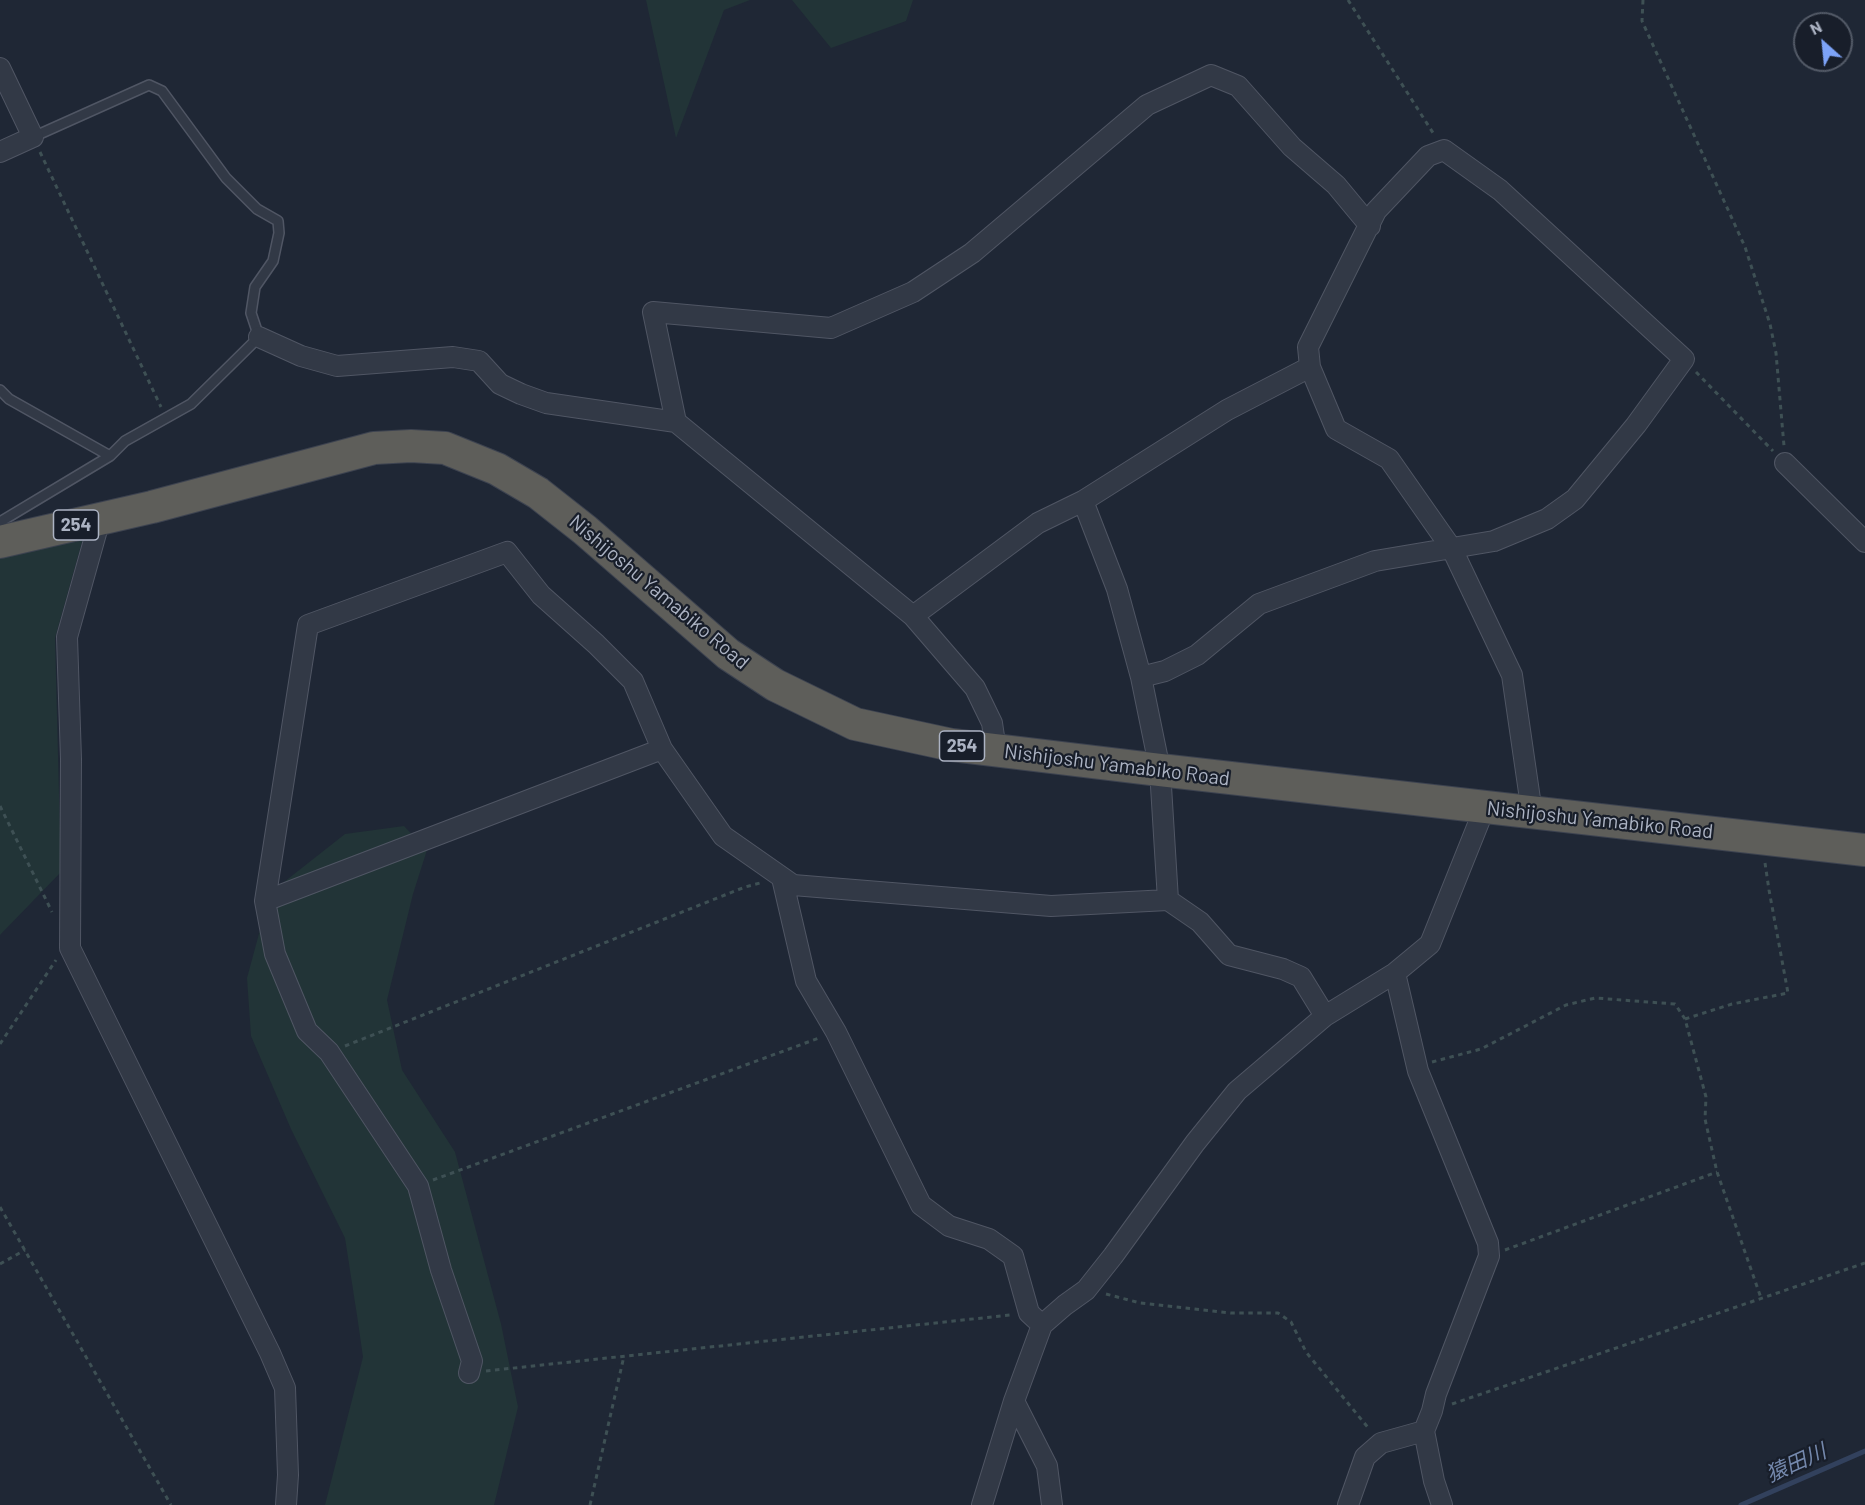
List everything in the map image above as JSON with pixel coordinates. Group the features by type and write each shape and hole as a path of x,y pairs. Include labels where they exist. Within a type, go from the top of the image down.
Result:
{"highway":[{"name":"Nishijoshu Yamabiko Road","path":"0,542 100,519 374,448 411,446 445,448 497,469 538,492 728,654 775,685 855,724 952,745 1865,850"}],"street":[{"path":"0,68 33,137 0,152"},
{"path":"676,422 653,312 831,328 913,291 972,253 1147,105 1211,75 1238,86 1292,147 1336,185 1370,226"},
{"path":"1141,677 1166,671 1197,655 1259,604 1376,561 1452,549 1494,541 1547,519 1575,499 1636,425 1684,359 1500,190 1444,150 1428,156 1376,211 1308,347 1310,367 1336,429 1389,459 1452,549 1512,675 1532,813"},
{"path":"259,337 301,356 337,366 453,357 479,362 500,384 538,400 676,422 913,616 975,688 992,723 996,750"},
{"path":"913,616 1038,523 1083,501 1227,410 1310,367"},
{"path":"1785,463 1865,542"},
{"path":"1083,501 1117,589 1141,677 1160,770 1168,900"},
{"path":"100,519 67,637 71,759 70,948 270,1353 285,1388 288,1475 286,1505"},
{"path":"469,1373 472,1360 441,1270 417,1186 329,1052 307,1031 275,954 265,901 308,626 507,552 541,595 633,681 663,749 723,836 793,885 1051,906 1168,900 1200,922 1229,955 1283,969 1301,977 1324,1016"},
{"path":"265,901 663,749"},
{"path":"1036,1319 1065,1305 1086,1290 1195,1143 1237,1091 1324,1016 1395,973 1430,944 1485,807"},
{"path":"782,878 806,981 836,1032 921,1205 949,1226 989,1239 1013,1256 1036,1319 982,1505"},
{"path":"1395,973 1417,1066 1488,1243 1489,1256 1424,1431 1434,1481 1442,1505"},
{"path":"1014,1401 1047,1466 1052,1505"},
{"path":"1348,1505 1365,1457 1381,1443 1424,1431"}],"lane":[{"path":"0,522 110,456 125,441 191,404 259,337 251,313 255,287 273,261 279,232 278,221 257,209 226,178 162,92 149,85 33,137"},
{"path":"0,390 9,399 110,456"}],"path":[{"path":"1348,0 1444,150"},
{"path":"1643,0 1642,21 1745,247 1770,324 1776,352 1785,463"},
{"path":"33,137 166,418"},
{"path":"1684,359 1785,463"},
{"path":"0,806 52,912"},
{"path":"1685,1018 1732,1004 1788,993 1762,838"},
{"path":"329,1052 745,887 782,878"},
{"path":"0,1044 67,944 70,948"},
{"path":"1417,1066 1481,1048 1566,1005 1595,998 1675,1004 1685,1018 1706,1097 1705,1119 1717,1172 1761,1298"},
{"path":"417,1186 836,1032"},
{"path":"1489,1256 1717,1172"},
{"path":"0,1207 171,1505"},
{"path":"0,1264 25,1250"},
{"path":"1432,1411 1865,1263"},
{"path":"1086,1290 1140,1303 1231,1313 1278,1313 1291,1322 1306,1352 1381,1443"},
{"path":"469,1373 624,1356 1036,1319"},
{"path":"590,1505 624,1356"}],"shaded area":[{"path":"646,0 750,0 724,10 676,138"},
{"path":"792,0 913,0 906,21 831,48"},
{"path":"85,531 55,638 61,872 0,935 0,553"},
{"path":"404,826 427,850 413,894 387,1000 402,1070 455,1152 501,1324 518,1407 494,1505 325,1505 363,1357 345,1238 291,1129 251,1036 247,978 270,893 345,834"}],"waterway":[{"name":"猿田川","path":"1741,1505 1865,1451"}]}
